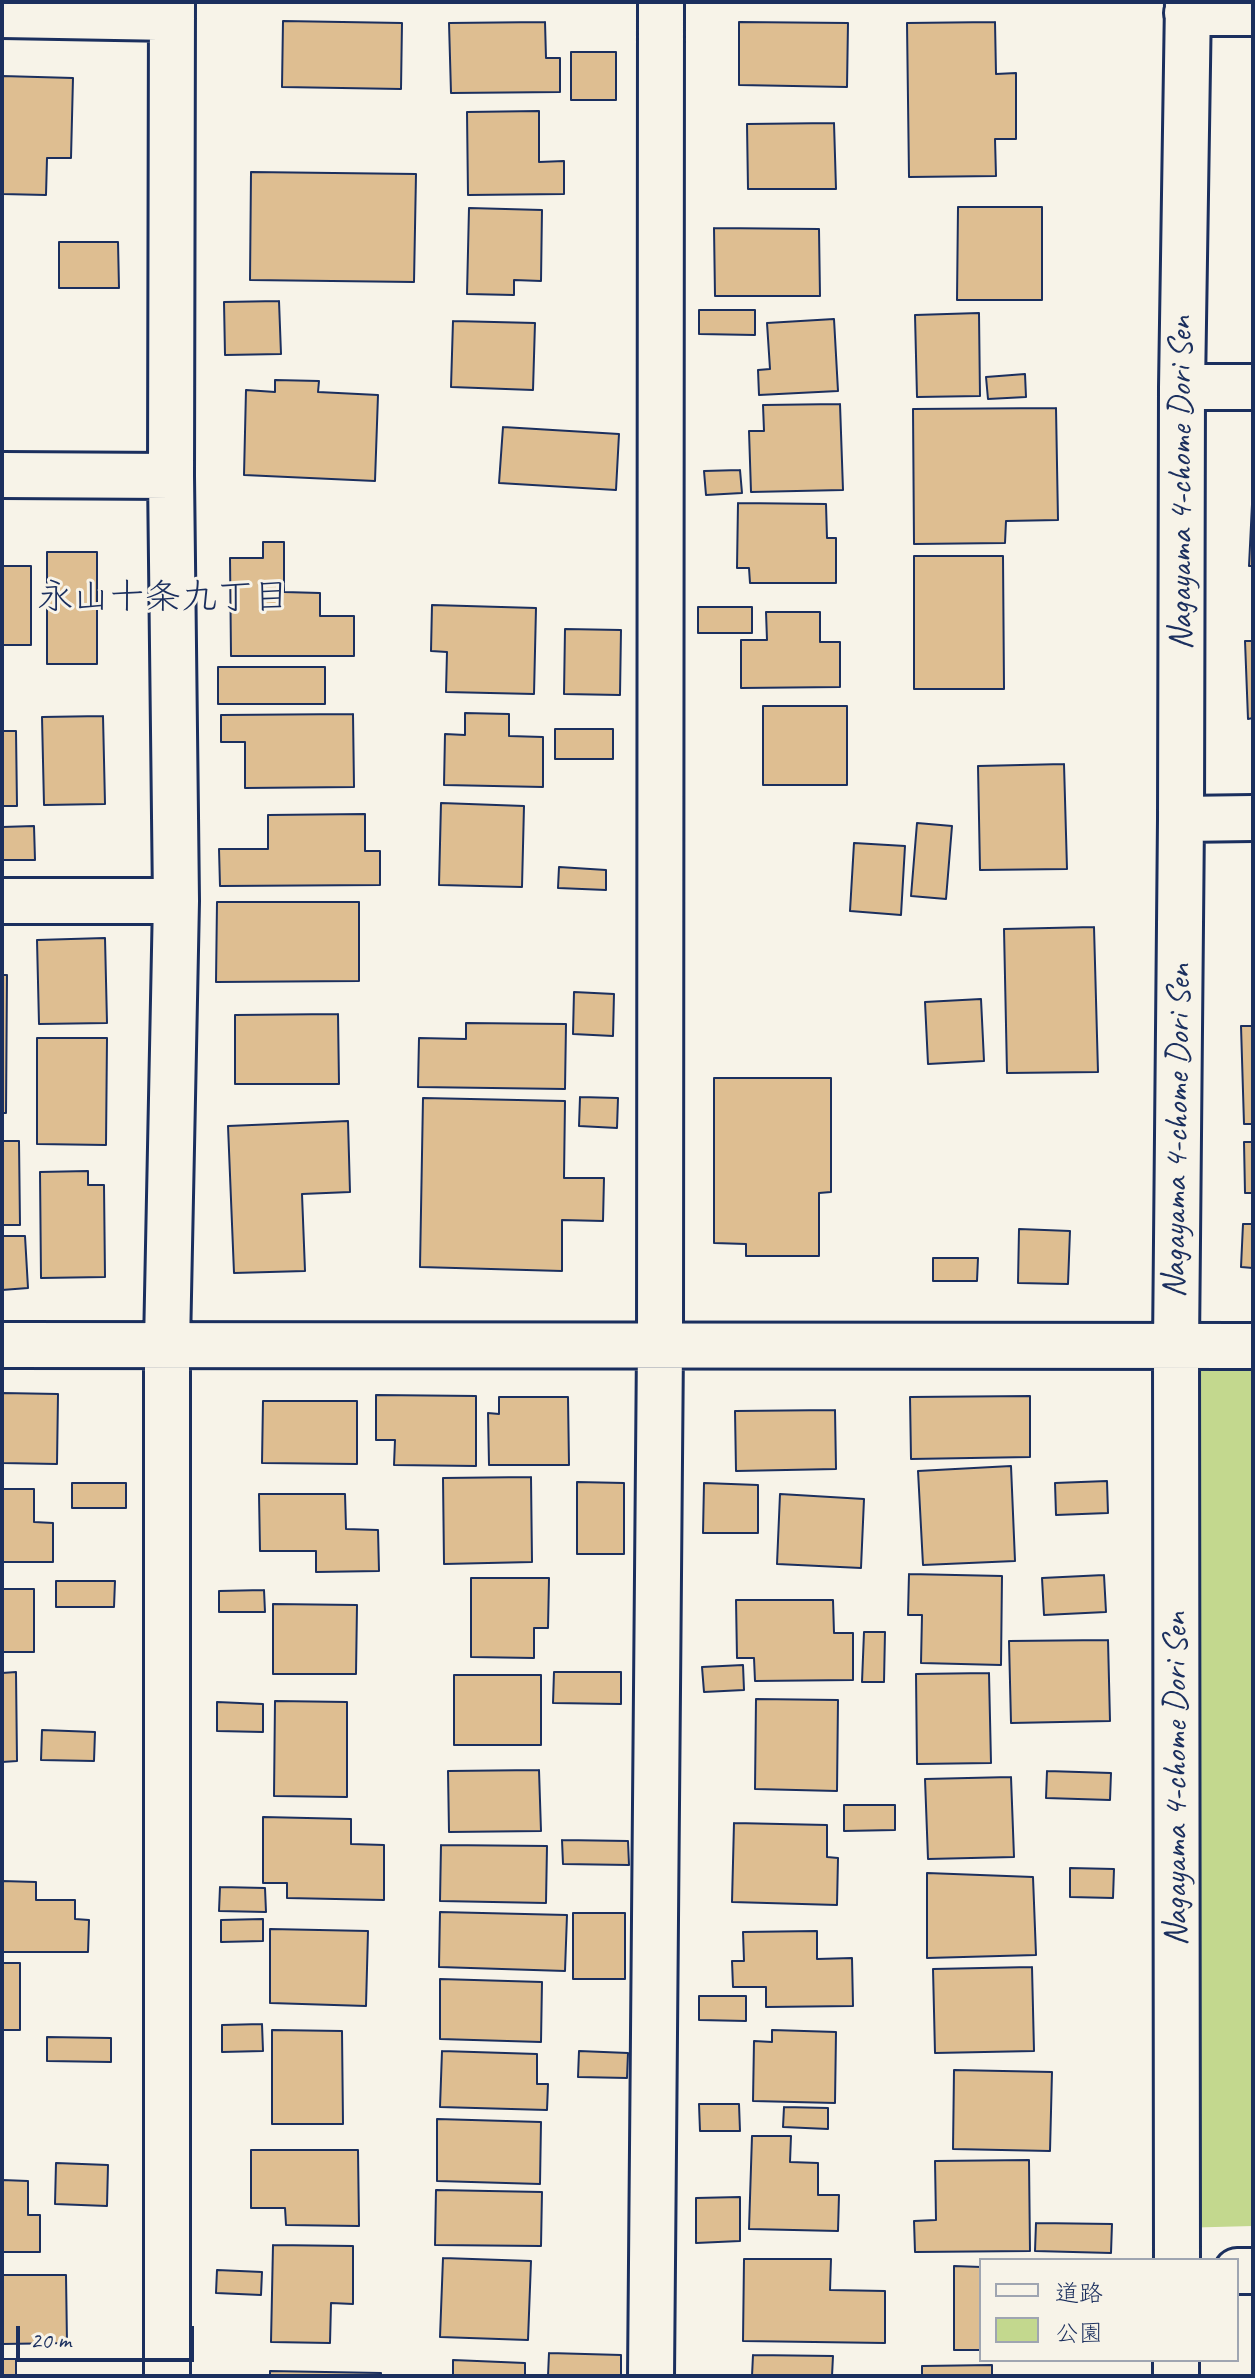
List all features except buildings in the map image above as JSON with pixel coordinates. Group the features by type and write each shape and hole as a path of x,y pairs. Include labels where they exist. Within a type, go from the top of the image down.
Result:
{"street":[{"path":"651,2376 660,1346 661,2"},
{"path":"1188,7 1253,13"},
{"name":"Nagayama 4-chome Dori Sen","path":"1177,2258 1176,1346 1182,387 1188,7"},
{"path":"2,15 172,10 171,476 176,901 167,1345 167,2376"},
{"path":"1182,387 1253,387"},
{"path":"2,475 171,476"},
{"path":"1181,819 1253,818"},
{"path":"2,901 176,901"},
{"path":"2,1345 1253,1346"}],"green space":[{"path":"1176,1346 1253,1346 1253,2226 1177,2228"}],"district":[{"name":"永山十条九丁目","path":"163,599"}]}
